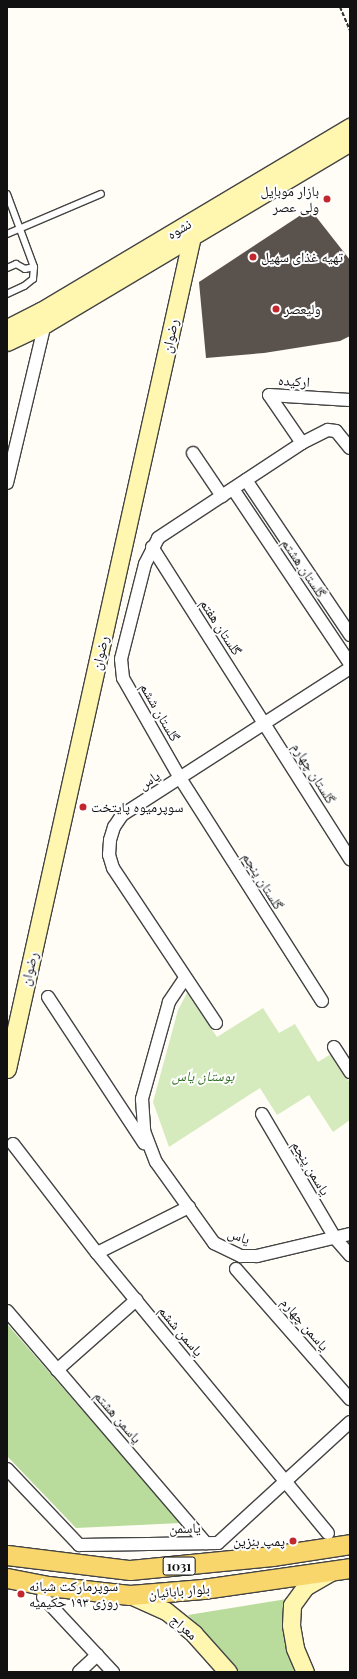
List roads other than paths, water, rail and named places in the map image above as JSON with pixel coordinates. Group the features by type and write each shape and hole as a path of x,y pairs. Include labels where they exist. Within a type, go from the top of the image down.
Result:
{"main road":[{"name":"نشوه","path":"7,342 43,318 190,229 350,127"},
{"name":"نشوه","path":"190,229 350,142"},
{"name":"رضوان","path":"7,1069 190,229"},
{"name":"نشوه","path":"7,328 43,318"},
{"name":"بلوار بابائیان","path":"7,1555 130,1570 272,1556 350,1544"},
{"name":"بلوار بابائیان","path":"7,1578 48,1586 130,1595 203,1589 342,1569"},
{"path":"306,1672 295,1648 290,1625 292,1605 306,1587 342,1569"},
{"name":"معراج","path":"130,1595 166,1611 194,1634 228,1672"}],"street":[{"path":"7,483 43,318"},
{"name":"ارکیده","path":"302,443 269,395 350,400"},
{"path":"152,547 158,538 302,443 328,430 336,431 350,448"},
{"path":"193,453 222,496"},
{"name":"گلستان هشتم","path":"246,480 350,635"},
{"name":"گلستان هشتم","path":"233,489 349,670"},
{"name":"گلستان ششم","path":"152,547 145,564 121,659 123,678 180,778"},
{"name":"گلستان هفتم","path":"152,547 266,723"},
{"name":"یاس","path":"216,1023 113,868 109,855 110,840 114,827 122,815 349,670"},
{"name":"گلستان چهارم","path":"266,723 350,859"},
{"name":"گلستان پنجم","path":"180,778 322,1001"},
{"name":"یاس","path":"156,1162 144,1131 142,1099 169,1002 186,978"},
{"name":"یاس","path":"48,997 156,1162 214,1243 241,1256 257,1256 350,1234"},
{"path":"334,1047 350,1072"},
{"name":"یاسمن پنجم","path":"262,1114 335,1238 350,1255"},
{"name":"یاسمن ششم","path":"14,1144 97,1253 328,1533"},
{"path":"97,1253 189,1207"},
{"name":"یاسمن چهارم","path":"236,1269 350,1399"},
{"path":"57,1370 136,1300"},
{"name":"یاسمن هشتم","path":"7,1311 206,1543"},
{"name":"یاسمن","path":"7,1469 79,1545 218,1543 350,1422"},
{"path":"43,1597 113,1672"},
{"path":"79,1672 97,1655"}],"lane":[{"path":"7,194 34,267 33,279 24,286 7,294"},
{"path":"7,234 101,194"},
{"path":"7,268 16,264 25,269 34,267"}],"place":[{"name":"بازار موبایل ولی عصر","path":"327,199"},
{"name":"تهیه غذای سهیل","path":"253,257"},
{"name":"ولیعصر","path":"276,309"},
{"name":"سوپرمیوه پایتخت","path":"83,807"},
{"name":"پمپ بنزین","path":"293,1541"},
{"name":"سوپرمارکت شبانه روزی ۱۹۳ حکیمیه","path":"21,1594"}],"park label":[{"name":"بوستان یاس","path":"203,1076"}]}
